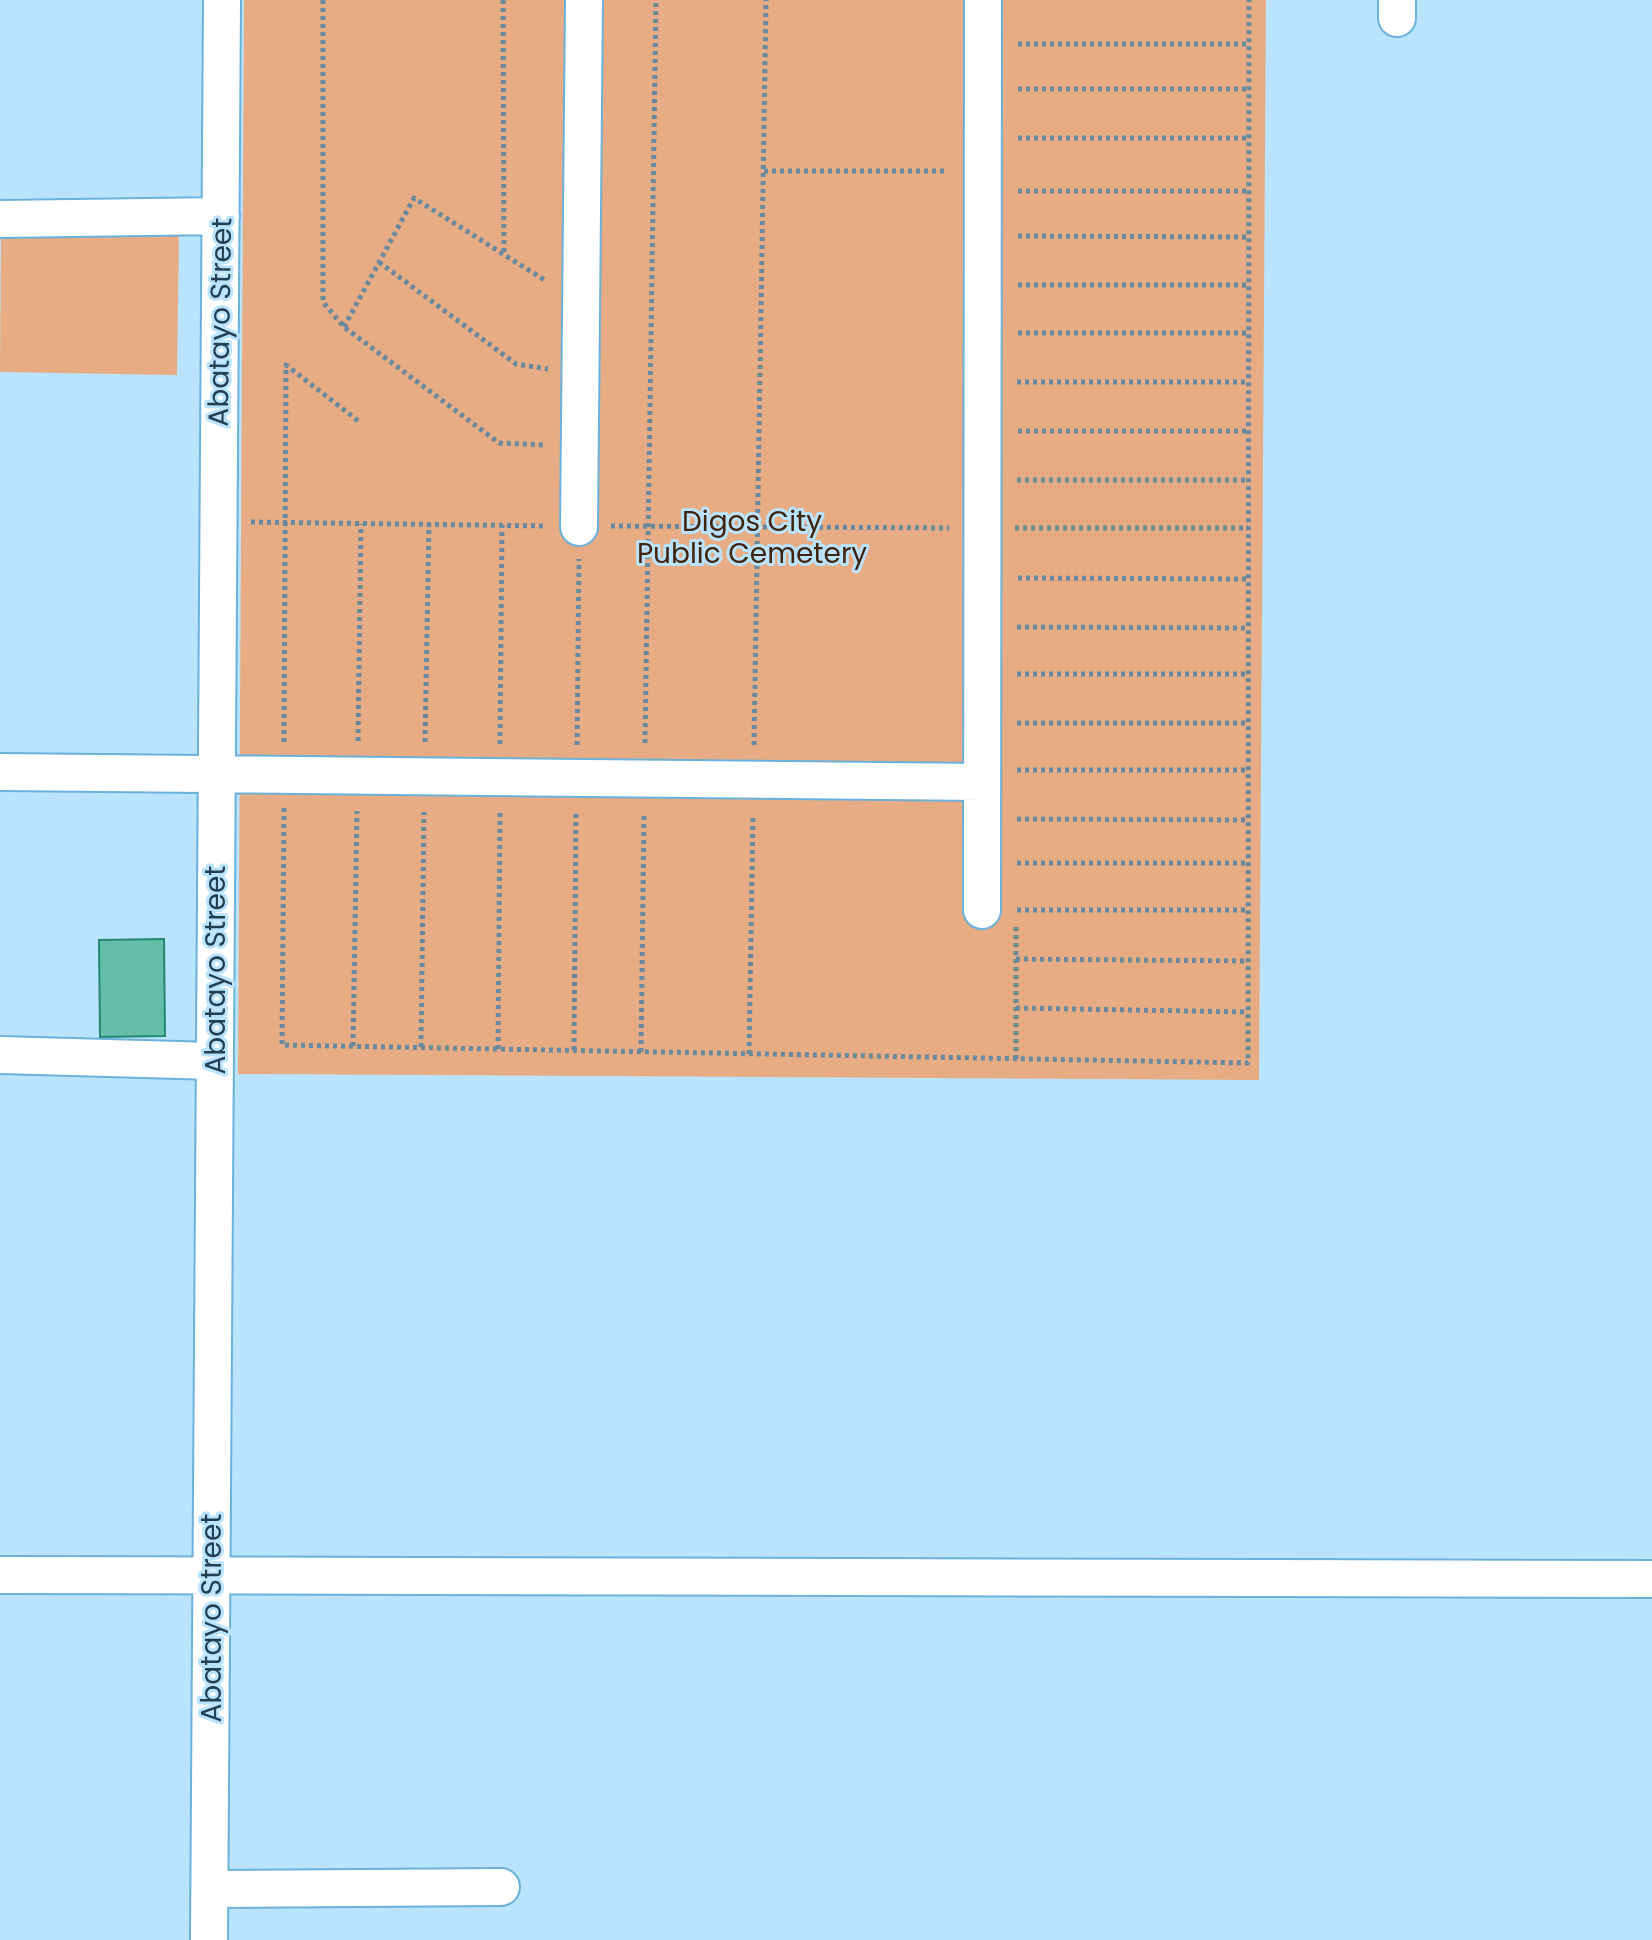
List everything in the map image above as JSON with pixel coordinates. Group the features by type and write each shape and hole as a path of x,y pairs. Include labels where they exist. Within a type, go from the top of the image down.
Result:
{"street":[{"name":"Abatayo Street","path":"209,1940 222,0"},
{"path":"579,527 584,0"},
{"path":"983,0 982,863 999,910"},
{"path":"0,219 221,216"},
{"path":"0,772 645,780 982,776"},
{"path":"0,1055 214,1061"},
{"path":"0,1575 1652,1579"},
{"path":"210,1889 501,1887"}],"path":[{"path":"323,0 323,302 344,327 499,443 580,447"},
{"path":"503,0 504,256"},
{"path":"641,1052 656,0"},
{"path":"749,1054 766,0"},
{"path":"361,423 286,365 282,1045 1248,1063 1249,0"},
{"path":"983,44 1249,44"},
{"path":"983,89 1249,89"},
{"path":"764,171 983,166 1249,138"},
{"path":"983,166 1249,191"},
{"path":"344,327 414,198 581,302"},
{"path":"983,236 1249,237"},
{"path":"379,262 516,364 580,373"},
{"path":"983,285 1249,285"},
{"path":"983,333 1249,333"},
{"path":"982,382 1248,382"},
{"path":"983,431 1249,431"},
{"path":"982,480 1248,480"},
{"path":"218,522 579,527 1248,528"},
{"path":"982,578 1249,579"},
{"path":"982,627 1248,628"},
{"path":"982,673 1248,674"},
{"path":"982,723 1248,723"},
{"path":"982,776 1248,770"},
{"path":"982,819 1248,820"},
{"path":"982,863 1248,863"},
{"path":"1016,1059 1016,959 999,910 1248,910"},
{"path":"1016,959 1248,961"},
{"path":"1016,1008 1248,1012"}],"green space":[{"name":"Digos City Public Cemetery","path":"244,0 1266,0 1259,1080 238,1074"},
{"path":"1,230 179,233 177,375 0,372"}],"building":[{"path":"164,939 165,1036 100,1037 99,940"}]}
